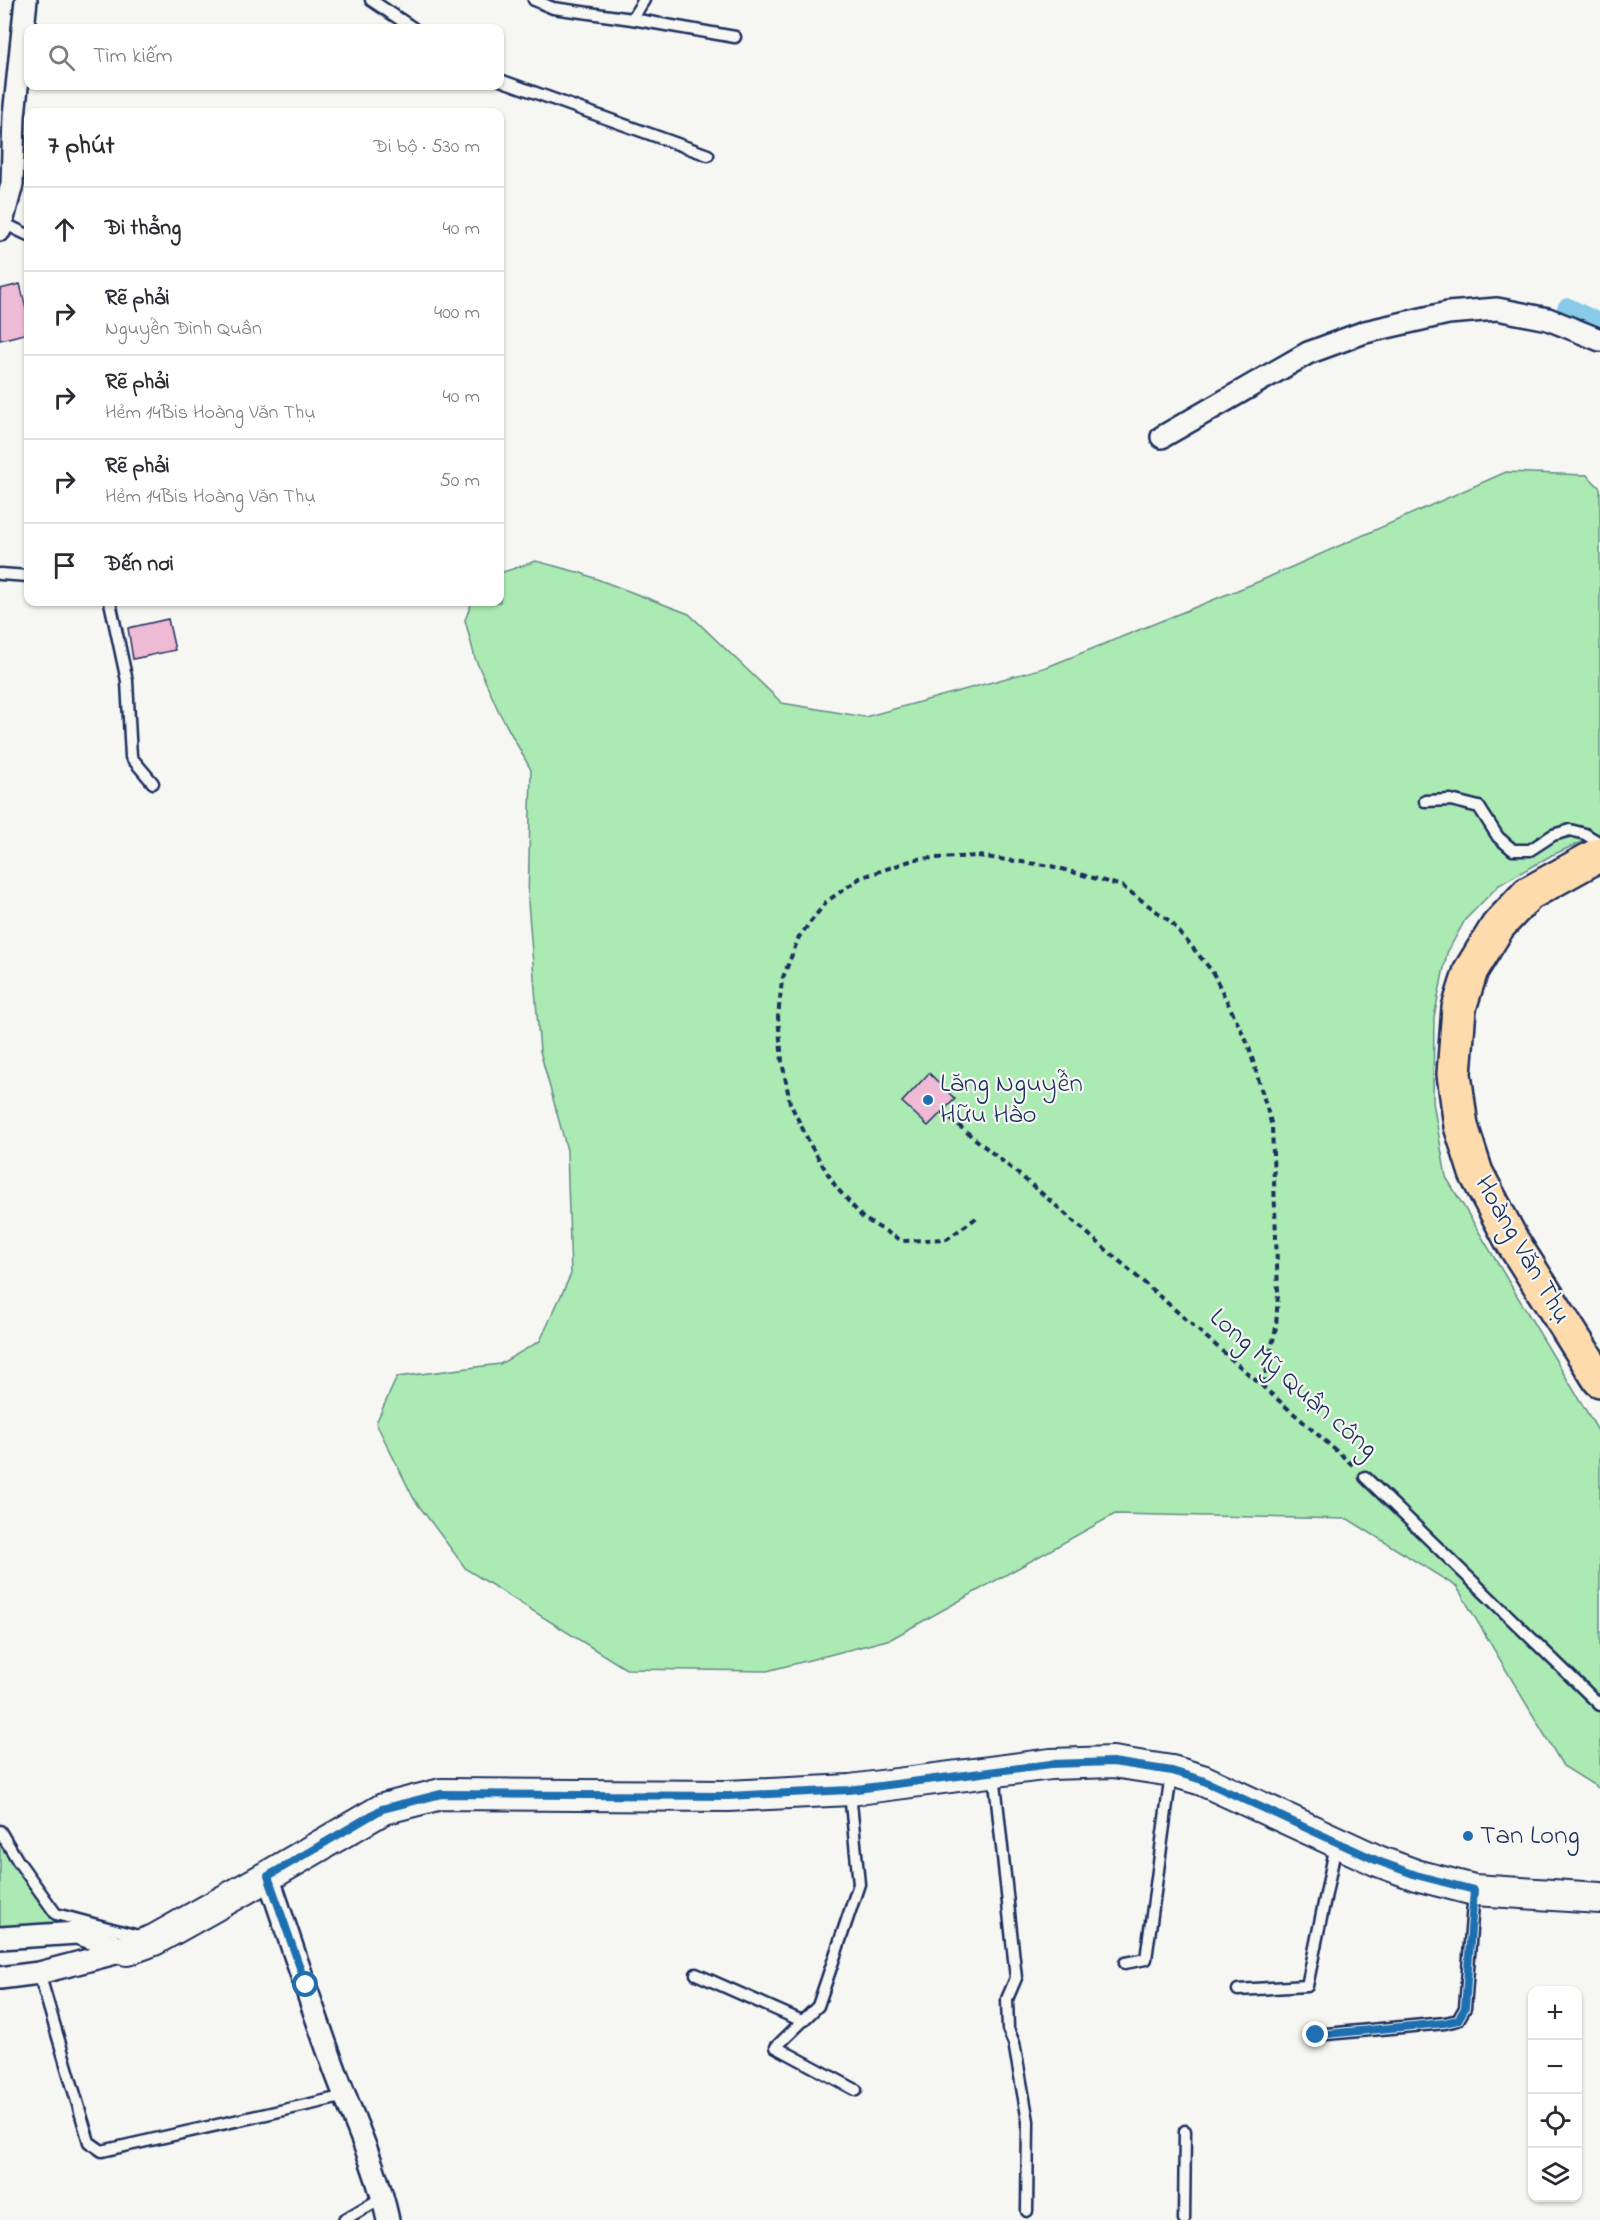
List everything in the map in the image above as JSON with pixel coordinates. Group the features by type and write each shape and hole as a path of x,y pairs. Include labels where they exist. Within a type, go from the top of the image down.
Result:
{"main road":[{"name":"Hoàng Văn Thụ","path":"1600,854 1528,894 1498,926 1471,970 1459,1008 1454,1074 1461,1126 1476,1173 1512,1241 1600,1380"}],"street":[{"path":"2,226 12,184 14,116 26,0"},
{"path":"1162,437 1308,353 1365,332 1448,313 1497,309 1548,319 1600,339"},
{"path":"0,1978 39,1973 140,1945 268,1876 382,1809 441,1794 728,1796 849,1790 994,1770 1051,1764 1113,1762 1172,1771 1202,1780 1378,1861 1416,1875 1474,1890 1600,1898"},
{"path":"268,1876 332,2061 383,2197 388,2220"},
{"path":"0,1938 77,1933 140,1945"}],"lane":[{"path":"371,0 407,24"},
{"path":"534,0 553,8 735,37"},
{"path":"632,19 644,0"},
{"path":"504,82 708,155"},
{"path":"2,226 24,233"},
{"path":"0,574 24,576"},
{"path":"111,606 127,681 131,757 153,783"},
{"path":"1425,801 1451,800 1479,807 1498,837 1513,850 1530,850 1553,835 1570,830 1585,834 1600,843"},
{"name":"Long Mỹ Quận công","path":"1365,1477 1600,1706"},
{"path":"994,1770 1016,1978 1006,1999 1008,2029 1014,2043 1028,2121 1027,2211"},
{"path":"1125,1963 1146,1959 1172,1771"},
{"path":"849,1790 860,1884 818,2006 776,2047 856,2090"},
{"path":"0,1831 18,1861 56,1914 140,1945"},
{"path":"1238,1990 1306,1986 1336,1842"},
{"path":"1316,2035 1458,2020 1465,2008 1474,1890"},
{"path":"39,1973 89,2142 102,2151 346,2096"},
{"path":"696,1974 802,2021"},
{"path":"1184,2220 1185,2130"},
{"path":"344,2220 383,2197"}],"path":[{"path":"976,1218 947,1239 902,1241 863,1218 836,1187 811,1146 790,1103 782,1061 778,1017 782,980 799,937 826,902 860,878 916,859 978,856 1051,866 1122,886 1171,922 1212,971 1248,1044 1272,1126 1278,1293 1276,1327 1263,1387"},
{"name":"Long Mỹ Quận công","path":"942,1112 1038,1190 1365,1477"}],"green space":[{"path":"1506,472 1587,475 1600,488 1600,834 1552,855 1499,885 1465,920 1447,953 1434,1017 1433,1102 1446,1177 1600,1434 1600,1789 1563,1766 1457,1587 1348,1519 1115,1514 891,1639 767,1671 626,1669 466,1569 414,1499 376,1423 397,1377 500,1364 540,1341 571,1274 567,1150 540,1051 528,902 531,770 499,712 475,658 465,620 470,606 504,606 504,572 536,561 581,573 689,614 782,703 865,717 1047,667 1260,581"},
{"path":"0,1828 77,1933 0,1936"}],"building":[{"path":"20,284 24,300 24,334 0,340 0,289"},
{"path":"168,619 175,650 133,659 128,628"},
{"name":"Lăng Nguyễn Hữu Hào","path":"929,1073 955,1099 928,1126 902,1102"}],"waterway":[{"path":"1568,309 1600,325"}],"place":[{"name":"Lăng Nguyễn Hữu Hào","path":"928,1100"},
{"name":"Tan Long","path":"1468,1836"}],"route":[{"path":"306,1985 268,1876 382,1809 441,1794 728,1796 849,1790 994,1770 1051,1764 1113,1762 1172,1771 1202,1780 1378,1861 1416,1875 1474,1890 1465,2008 1458,2020 1316,2035"}]}
